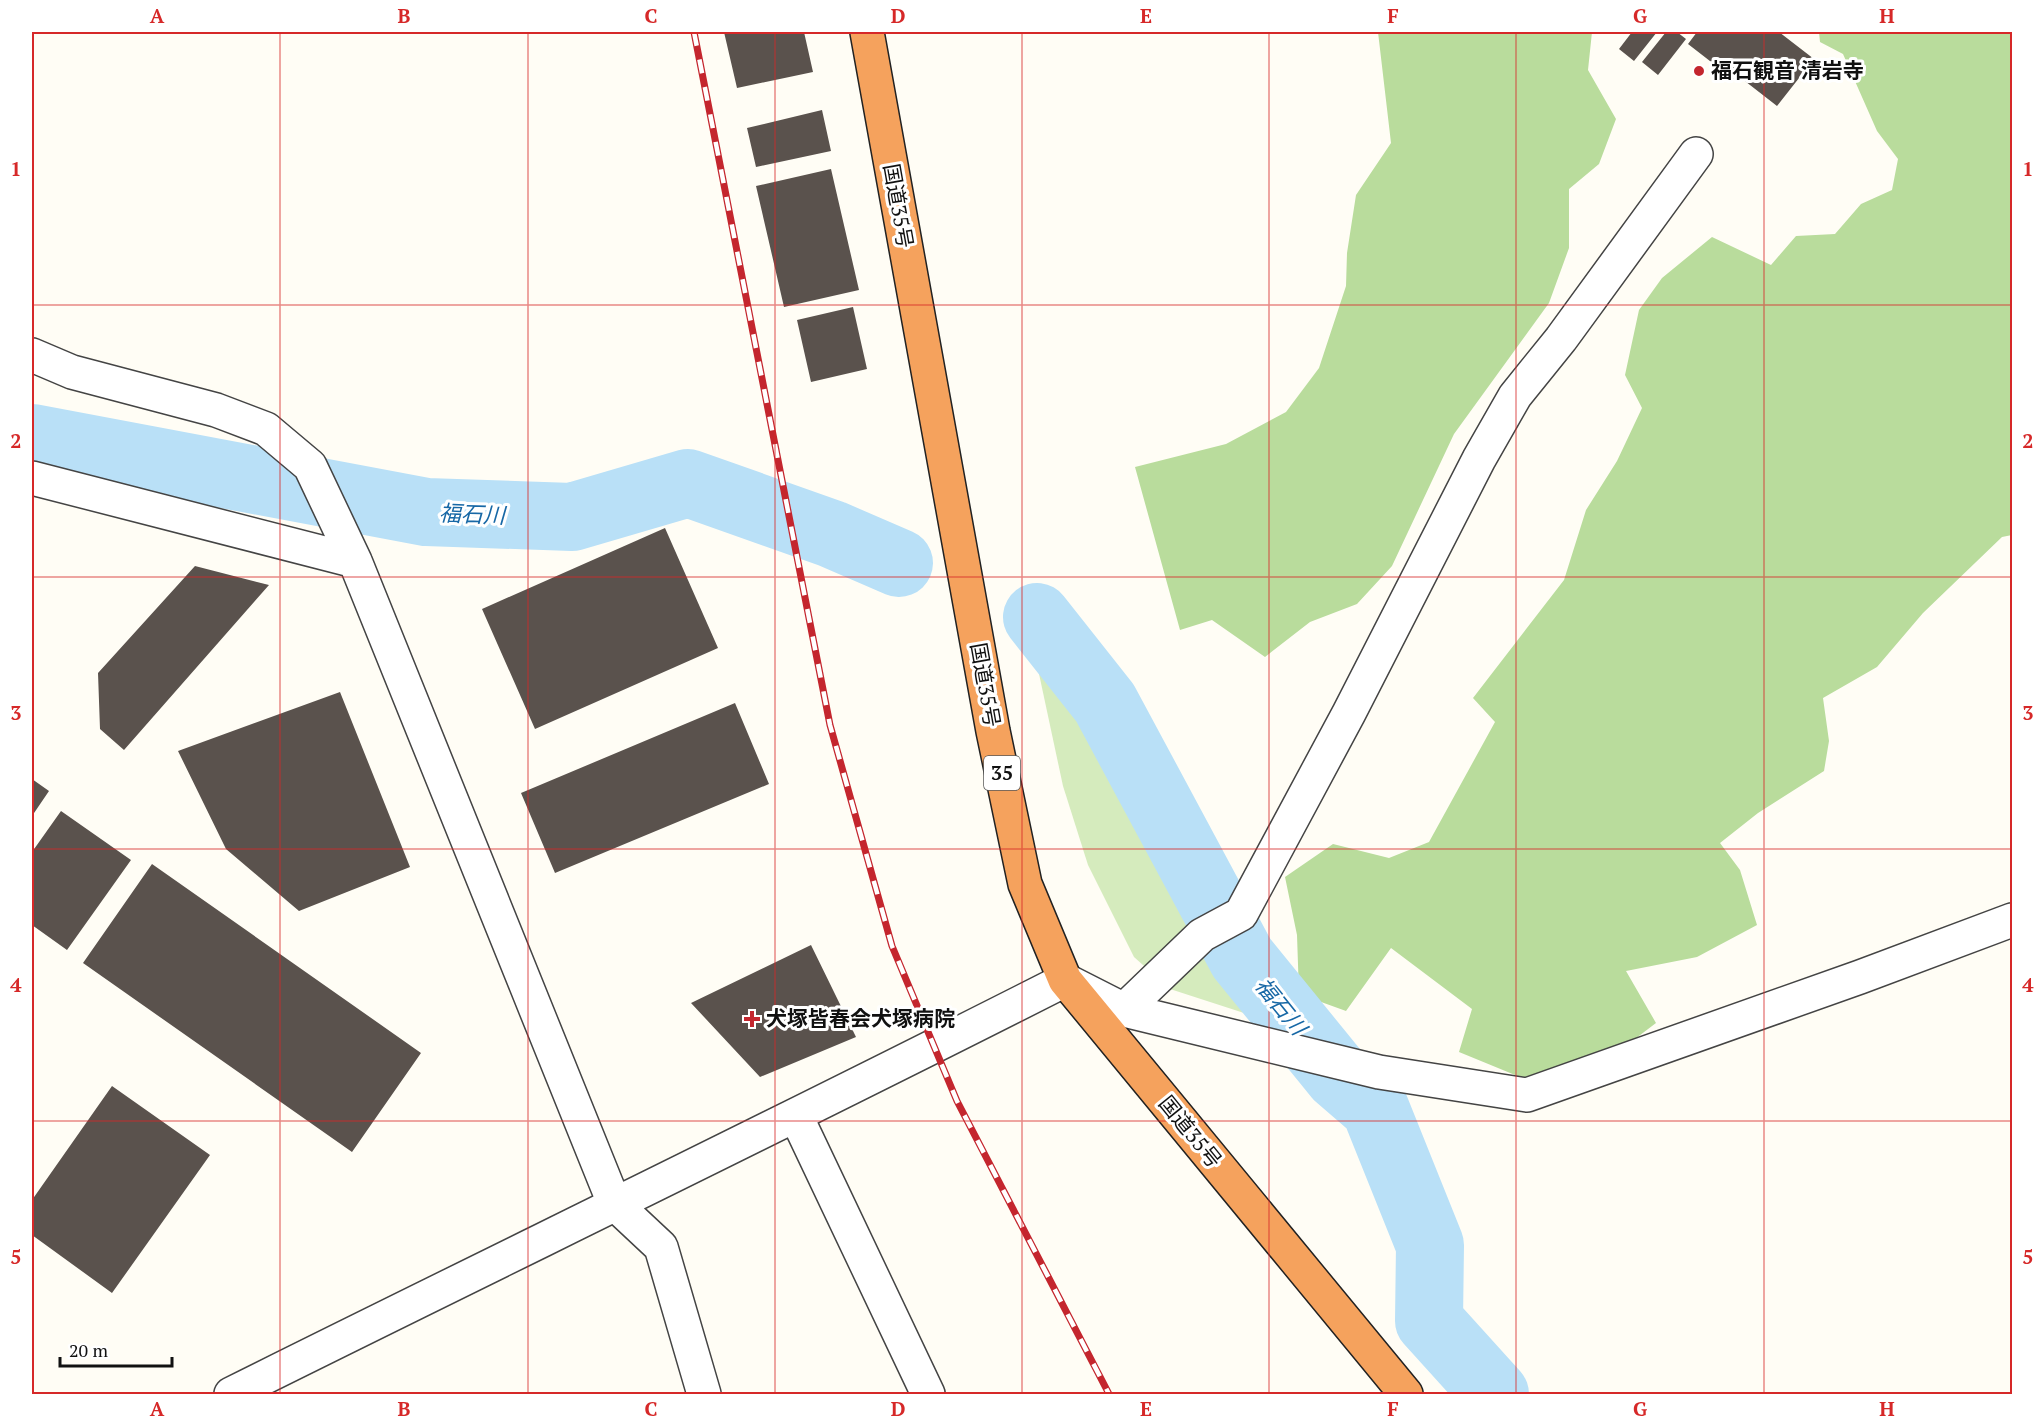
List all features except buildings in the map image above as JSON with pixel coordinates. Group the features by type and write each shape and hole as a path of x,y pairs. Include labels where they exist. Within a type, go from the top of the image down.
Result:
{"highway":[{"name":"国道35号","path":"867,32 996,743 1025,884 1065,980 1406,1395"}],"street":[{"path":"1124,1010 1202,935 1241,914 1350,712 1479,459 1515,396 1561,339 1696,154"},
{"path":"32,355 72,372 216,410 266,429 310,466 355,559 614,1203 661,1247 704,1395"},
{"path":"32,478 355,559"},
{"path":"231,1395 614,1203 796,1116 1065,980 1124,1010 1379,1072 1527,1095 2013,920"},
{"path":"796,1116 928,1395"}],"green space":[{"path":"1378,32 1592,32 1588,70 1616,119 1599,164 1569,189 1569,248 1549,303 1454,434 1392,566 1357,604 1310,622 1265,657 1212,620 1180,630 1135,467 1226,444 1286,412 1319,368 1346,286 1347,253 1356,195 1391,143"},
{"path":"1819,32 2012,32 2012,535 2002,537 1923,613 1877,667 1823,698 1829,741 1824,771 1758,813 1720,843 1740,870 1757,925 1697,957 1626,971 1656,1023 1623,1048 1527,1080 1459,1052 1472,1009 1391,948 1346,1011 1299,994 1297,935 1285,877 1333,844 1389,858 1429,842 1495,722 1473,698 1564,580 1586,510 1617,461 1642,408 1625,375 1639,310 1662,278 1712,237 1771,265 1796,236 1835,234 1861,204 1892,190 1898,159 1877,131 1843,54 1820,42"},
{"path":"1029,627 1047,627 1257,1009 1244,1013 1170,989 1134,957 1088,865 1063,786"}],"waterway":[{"name":"福石川","path":"32,438 426,512 572,517 688,483 832,534 899,563"},
{"name":"福石川","path":"1037,617 1105,703 1242,958 1338,1076 1375,1108 1430,1245 1429,1321 1495,1394"}],"railway":[{"path":"694,32 830,725 892,946 957,1101 1109,1394"}],"place":[{"name":"福石観音 清岩寺","path":"1699,71"},
{"name":"犬塚皆春会犬塚病院","path":"752,1019"}]}
